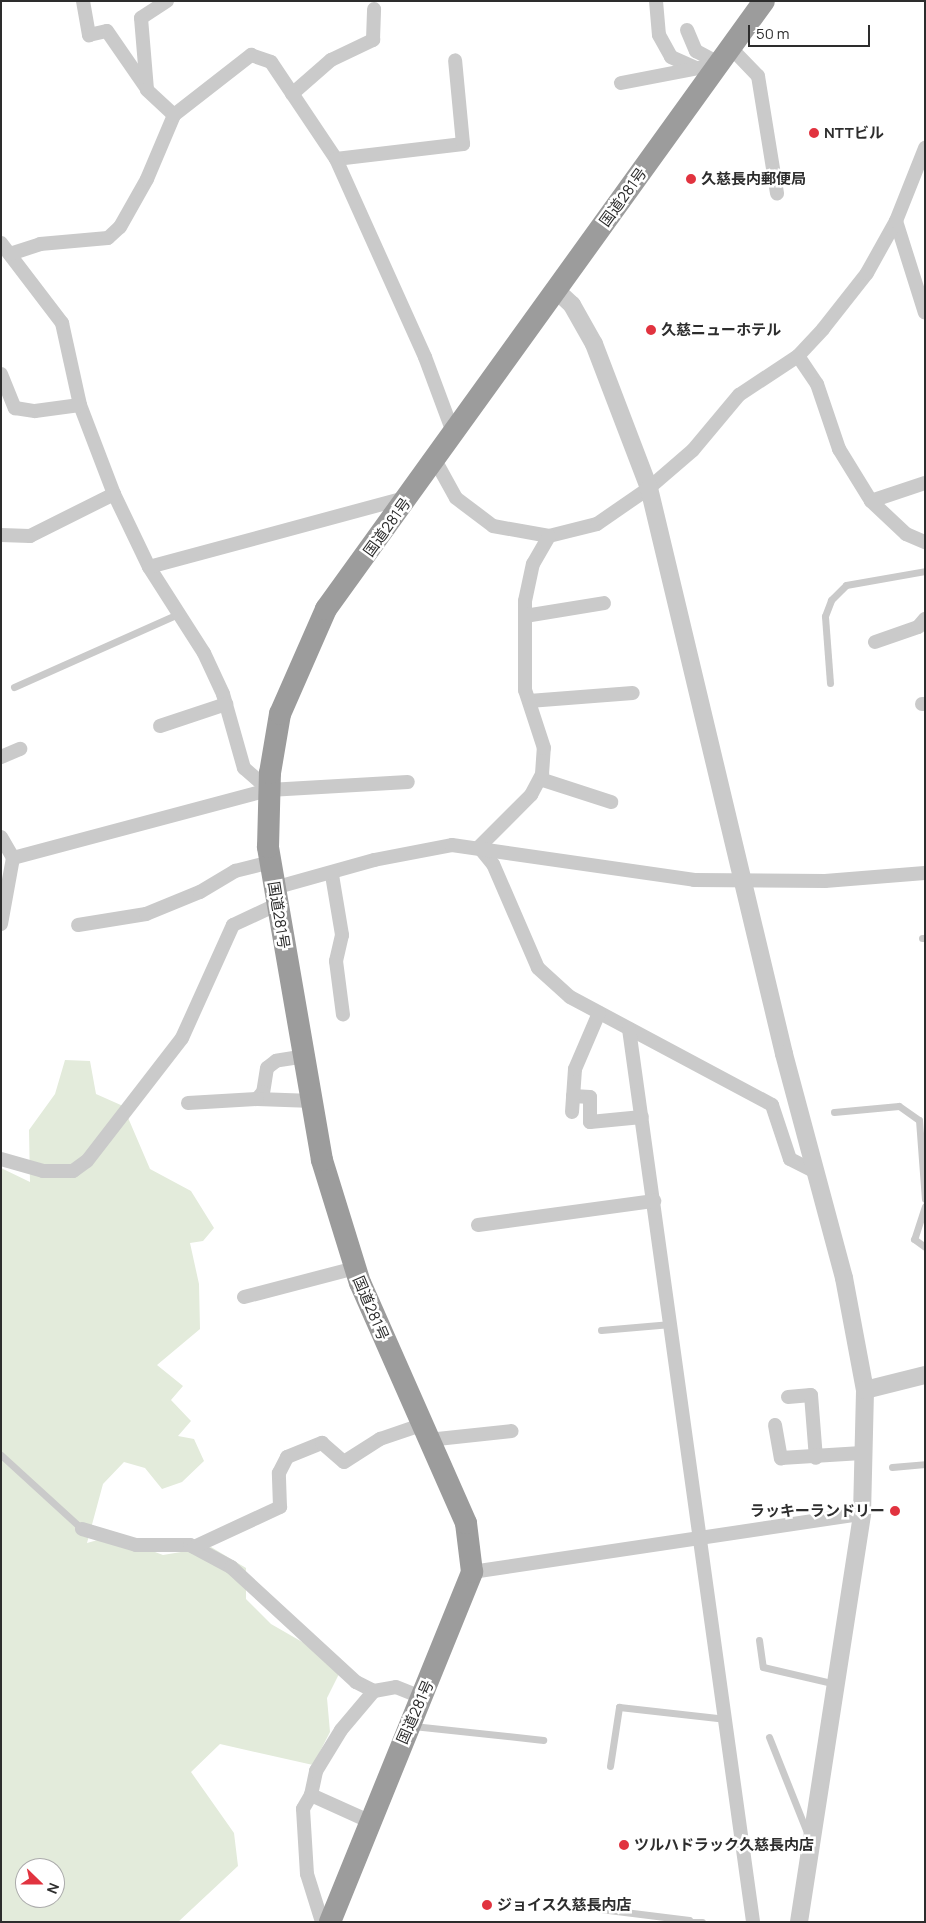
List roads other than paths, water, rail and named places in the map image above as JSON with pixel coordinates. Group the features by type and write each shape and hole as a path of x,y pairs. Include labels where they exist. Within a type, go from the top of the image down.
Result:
{"highway":[{"name":"国道281号","path":"330,1922 472,1572 466,1523 424,1432 355,1268 322,1160 306,1056 270,862 269,790 280,714 326,609 436,460 764,1"}],"street":[{"path":"83,1 89,35 107,31 147,90 174,115"},
{"path":"147,90 141,18 166,1"},
{"path":"656,1 660,35 671,57 696,68"},
{"path":"292,94 331,60 373,40 374,9"},
{"path":"687,30 696,51 725,56 758,76 777,193"},
{"path":"10,254 40,244 108,238 120,227 147,179 174,115 251,55 271,62 336,159 426,357 454,435"},
{"path":"621,83 696,68 725,56"},
{"path":"336,159 462,144 455,60"},
{"path":"436,460 456,498 476,517 493,526 549,536 597,524 649,488 693,450 739,396 798,356 866,273 896,221 925,148"},
{"path":"896,221 921,291 925,313"},
{"path":"1,243 62,323 80,405 114,494 149,567 176,615 204,653 226,704 244,768 269,790"},
{"path":"556,290 572,305 594,344 649,488 742,880 844,1278 864,1390 862,1514 832,1683 799,1922"},
{"path":"798,356 817,384 839,449 871,501 906,534 925,542"},
{"path":"1,374 15,408 35,411 80,405"},
{"path":"871,501 925,483"},
{"path":"4,539 30,536 114,494"},
{"path":"149,567 408,498"},
{"path":"478,847 531,795 540,779 544,748 529,702 525,616 533,564 549,536"},
{"path":"525,616 604,603"},
{"path":"875,642 918,627 925,619"},
{"path":"529,702 633,693"},
{"path":"160,726 226,704"},
{"path":"1,757 20,749"},
{"path":"540,779 611,802"},
{"path":"13,858 269,790 408,782"},
{"path":"1,837 13,858 1,924"},
{"path":"478,847 494,864 538,968 570,997 772,1105 790,1159 817,1173"},
{"path":"1,1159 44,1171 73,1171 87,1162 182,1038 233,925 275,897 332,875 418,849 478,847 597,869 694,880 825,881 925,873"},
{"path":"78,924 146,914 200,892 235,871 270,862"},
{"path":"332,875 342,935 336,961 343,1015"},
{"path":"572,1112 575,1069 599,1013"},
{"path":"629,1029 702,1539 753,1922"},
{"path":"257,1098 264,1092 267,1068 276,1061 306,1056"},
{"path":"573,1096 590,1097 590,1122 642,1118"},
{"path":"188,1104 257,1098 313,1101"},
{"path":"478,1225 654,1201"},
{"path":"244,1297 355,1268"},
{"path":"864,1390 925,1375"},
{"path":"788,1397 811,1395 816,1458"},
{"path":"775,1426 781,1458 816,1458 862,1452"},
{"path":"194,1548 280,1507 279,1473 287,1456 322,1442 344,1462 380,1439 424,1432 512,1431"},
{"path":"472,1572 862,1514"},
{"path":"82,1528 136,1545 194,1548 231,1567 356,1682 374,1691"},
{"path":"322,1922 307,1874 303,1810 311,1795 316,1771 342,1730 374,1691 396,1686 421,1697"},
{"path":"311,1795 370,1822"}],"lane":[{"path":"830,683 825,616 831,600 846,585 925,572"},
{"path":"14,687 176,615"},
{"path":"834,1112 899,1106 922,1120 925,1200"},
{"path":"925,1206 914,1239 925,1247"},
{"path":"601,1330 671,1324"},
{"path":"1,1455 82,1528"},
{"path":"892,1467 925,1464"},
{"path":"758,1640 762,1667 832,1683"},
{"path":"610,1766 619,1707 726,1720"},
{"path":"408,1726 543,1740"},
{"path":"770,1737 810,1840"},
{"path":"576,1906 702,1922"}],"place":[{"name":"NTTビル","path":"814,133"},
{"name":"久慈長内郵便局","path":"691,179"},
{"name":"久慈ニューホテル","path":"651,330"},
{"name":"ラッキーランドリー","path":"895,1511"},
{"name":"ツルハドラック久慈長内店","path":"624,1845"},
{"name":"ジョイス久慈長内店","path":"487,1905"}]}
